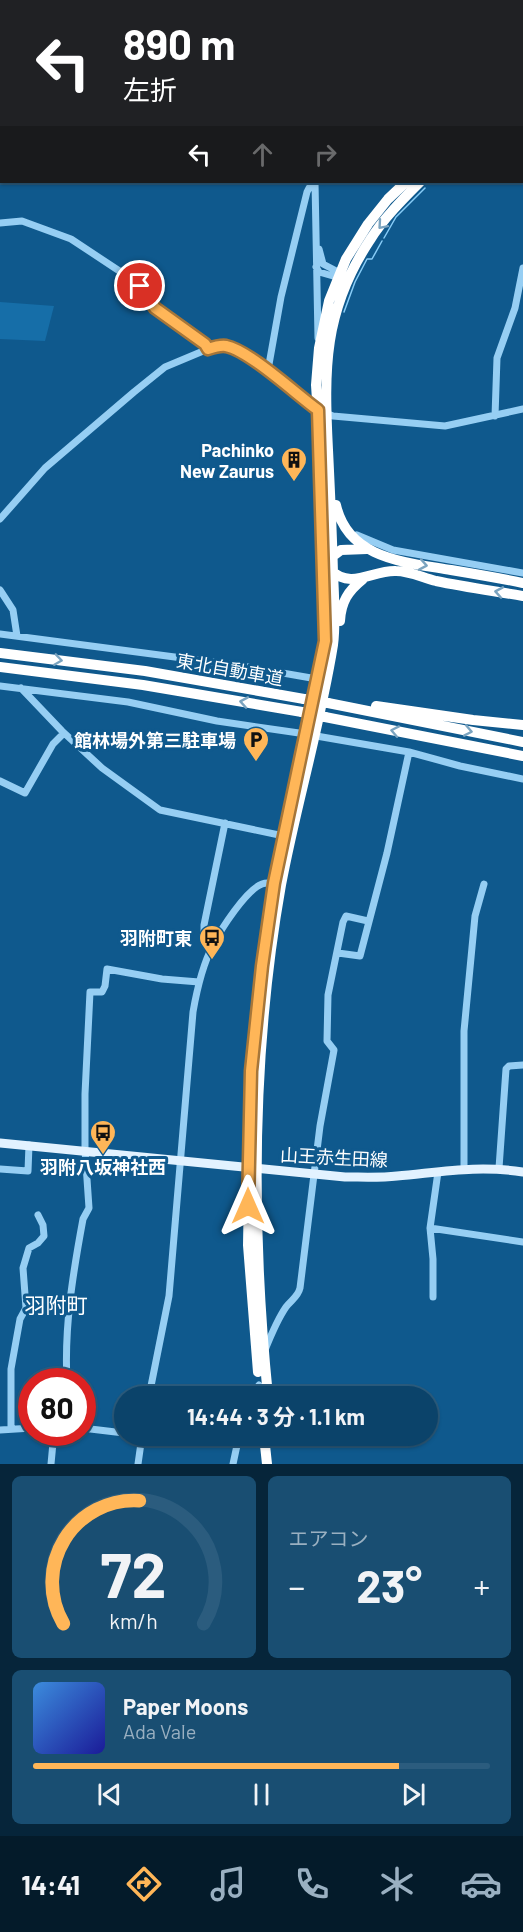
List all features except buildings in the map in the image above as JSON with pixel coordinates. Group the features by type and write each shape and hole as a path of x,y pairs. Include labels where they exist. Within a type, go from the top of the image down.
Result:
{"highway":[{"path":"278,884 284,836 330,665 334,634 329,476 322,412 316,384 324,318 368,224 388,199 405,183"},
{"path":"260,1386 250,1285 252,1060 260,976 310,735 317,679 325,641 322,412 328,345 342,277 373,234 419,183"},
{"path":"329,476 341,523 349,535 367,549 408,563 523,583"},
{"path":"324,564 333,555 348,548 367,549"},
{"path":"324,564 333,573 347,579 363,579 395,571 455,585 523,596"},
{"path":"330,665 338,653 340,614 344,599 363,579"},
{"name":"東北自動車道","path":"0,653 145,671 328,703 523,742"},
{"name":"東北自動車道","path":"0,667 143,685 302,712 523,757"},
{"path":"328,703 377,706 523,725"},
{"path":"252,1167 267,1386"},
{"path":"265,1446 267,1464"},
{"path":"272,1446 274,1464"}],"main road":[{"name":"山王赤生田線","path":"0,1143 345,1177 394,1177 464,1169 499,1168 523,1172"}],"street":[{"path":"315,184 319,348"},
{"path":"268,370 281,297 307,192 315,184"},
{"path":"0,223 22,221 71,239 133,279 155,308 205,344 208,349"},
{"path":"316,223 321,260 324,265 342,277"},
{"path":"316,266 319,272 342,277"},
{"path":"495,416 497,358 521,292 523,268"},
{"path":"0,519 45,468 165,367 208,349 222,346 231,347 268,370 322,412 445,426 523,409"},
{"path":"354,533 393,550 523,573"},
{"path":"0,590 13,610 17,636"},
{"path":"0,634 243,666 317,679"},
{"path":"0,686 129,702 217,721 409,752 459,766 523,778"},
{"path":"21,688 64,733 102,768 160,810 284,836"},
{"path":"0,780 25,793 53,744 64,733"},
{"path":"338,953 360,956 387,853 409,752"},
{"path":"213,945 204,934 204,925 225,823"},
{"path":"151,1386 169,1296 193,1012 199,982 213,945 249,894 259,885 278,884"},
{"path":"464,1169 464,1031 475,916 484,884"},
{"path":"264,1355 276,1323 287,1305 299,1294 320,1126 334,1050 327,1041 328,995 346,916 368,921"},
{"path":"67,1368 66,1344 70,1292 83,1219 89,1208 85,1150 85,1094 90,992 102,992 107,969 162,979 199,982"},
{"path":"499,1168 506,1069 509,1066 523,1065"},
{"path":"0,1169 28,1171 29,1145"},
{"path":"433,1297 430,1228 438,1172"},
{"path":"11,1429 11,1370 20,1319 26,1308 23,1268 29,1248 38,1244 44,1236 43,1225 38,1215"},
{"path":"430,1228 523,1242"},
{"path":"0,1430 18,1429"},
{"path":"96,1430 114,1432"},
{"path":"51,1464 53,1446"},
{"path":"138,1464 141,1446"},
{"path":"233,1464 237,1446"}],"shaded area":[{"path":"0,302 54,306 45,341 0,339"}],"waterway":[{"path":"384,238 396,217 425,188"},
{"path":"344,312 355,282 367,259 372,259 382,241"}],"place":[{"name":"Pachinko New Zaurus","path":"294,483"},
{"name":"館林場外第三駐車場","path":"256,763"},
{"name":"羽附町東","path":"212,961"},
{"name":"羽附八坂神社西","path":"103,1156"}],"district":[{"name":"羽附町","path":"56,1304"}],"route":[{"path":"140,286 155,308 205,344 208,349 218,346 231,347 268,370 318,410 322,475 325,641 274,883 262,966 251,1071 248,1206"}]}
